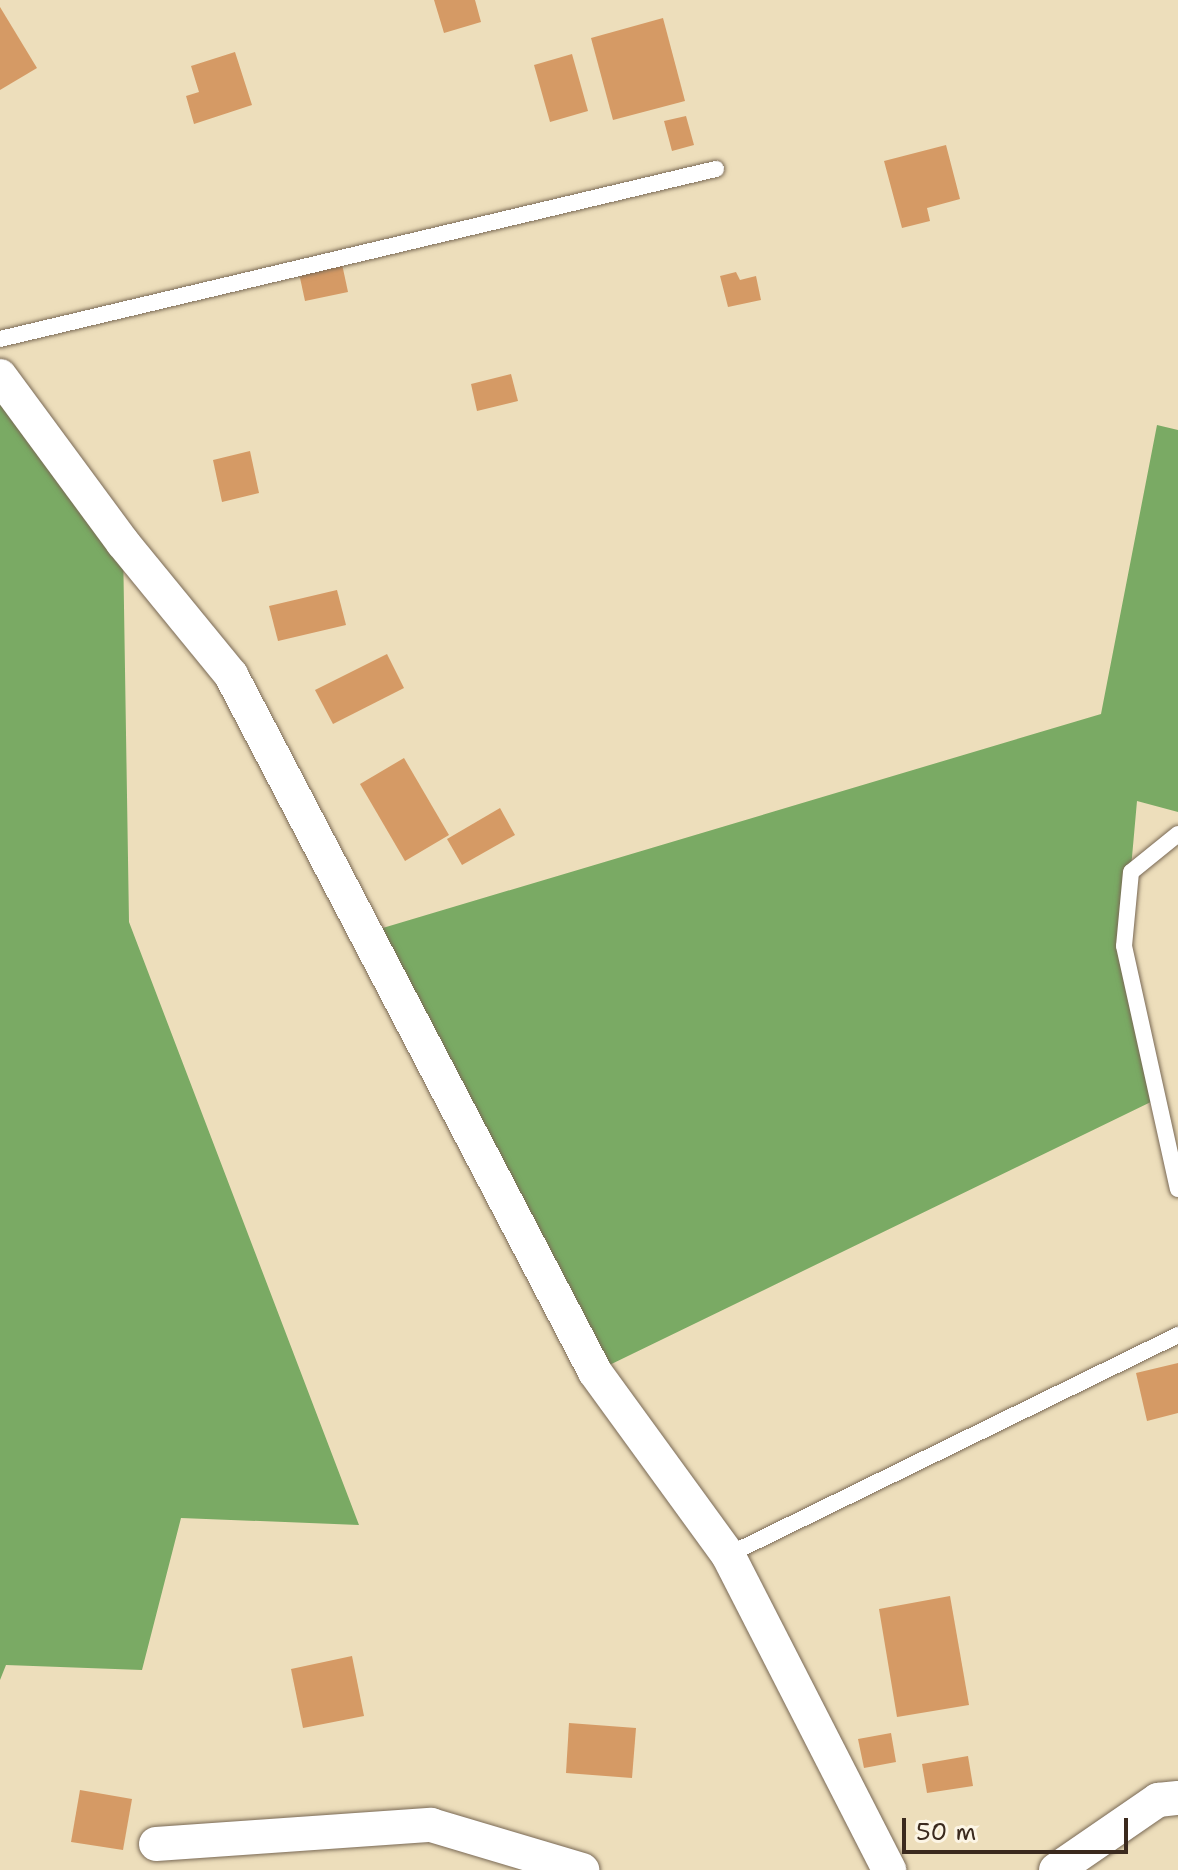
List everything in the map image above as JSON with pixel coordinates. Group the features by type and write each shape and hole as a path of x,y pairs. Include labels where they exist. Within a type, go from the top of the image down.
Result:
{"street":[{"path":"0,376 123,543 231,675 595,1372 728,1555 889,1870"},
{"path":"1056,1870 1158,1800 1178,1798"},
{"path":"156,1844 431,1825 582,1870"}],"lane":[{"path":"0,339 716,169"},
{"path":"1178,834 1131,872 1124,946 1178,1189"},
{"path":"728,1555 1176,1336 1178,1318"}],"green space":[{"path":"0,376 123,543 129,922 359,1525 181,1518 142,1670 6,1665 0,1680"},
{"path":"1157,425 1178,430 1178,812 1137,801 1122,969 1157,1099 595,1372 366,933 1101,714"}],"building":[{"path":"434,0 475,0 481,22 444,33"},
{"path":"0,7 37,68 0,90"},
{"path":"663,18 685,101 613,120 591,38"},
{"path":"235,52 252,105 194,124 186,96 199,92 191,66"},
{"path":"572,54 588,111 550,122 534,65"},
{"path":"686,116 694,145 672,151 664,121"},
{"path":"946,145 960,199 927,208 930,221 902,228 884,161"},
{"path":"342,264 348,292 305,301 299,273"},
{"path":"736,272 740,280 756,276 761,300 728,307 720,276"},
{"path":"511,374 518,401 477,411 471,384"},
{"path":"250,451 259,493 222,502 213,460"},
{"path":"337,590 346,625 278,641 269,606"},
{"path":"387,654 404,688 333,724 315,690"},
{"path":"404,758 449,835 405,861 360,784"},
{"path":"500,808 515,835 462,865 447,839"},
{"path":"1178,1363 1178,1413 1147,1421 1136,1373"},
{"path":"950,1596 969,1705 897,1717 879,1609"},
{"path":"352,1656 364,1716 303,1728 291,1669"},
{"path":"569,1723 636,1728 632,1778 566,1773"},
{"path":"891,1733 896,1762 864,1768 858,1739"},
{"path":"968,1756 973,1786 927,1793 922,1764"},
{"path":"80,1790 132,1799 123,1850 71,1842"}]}
